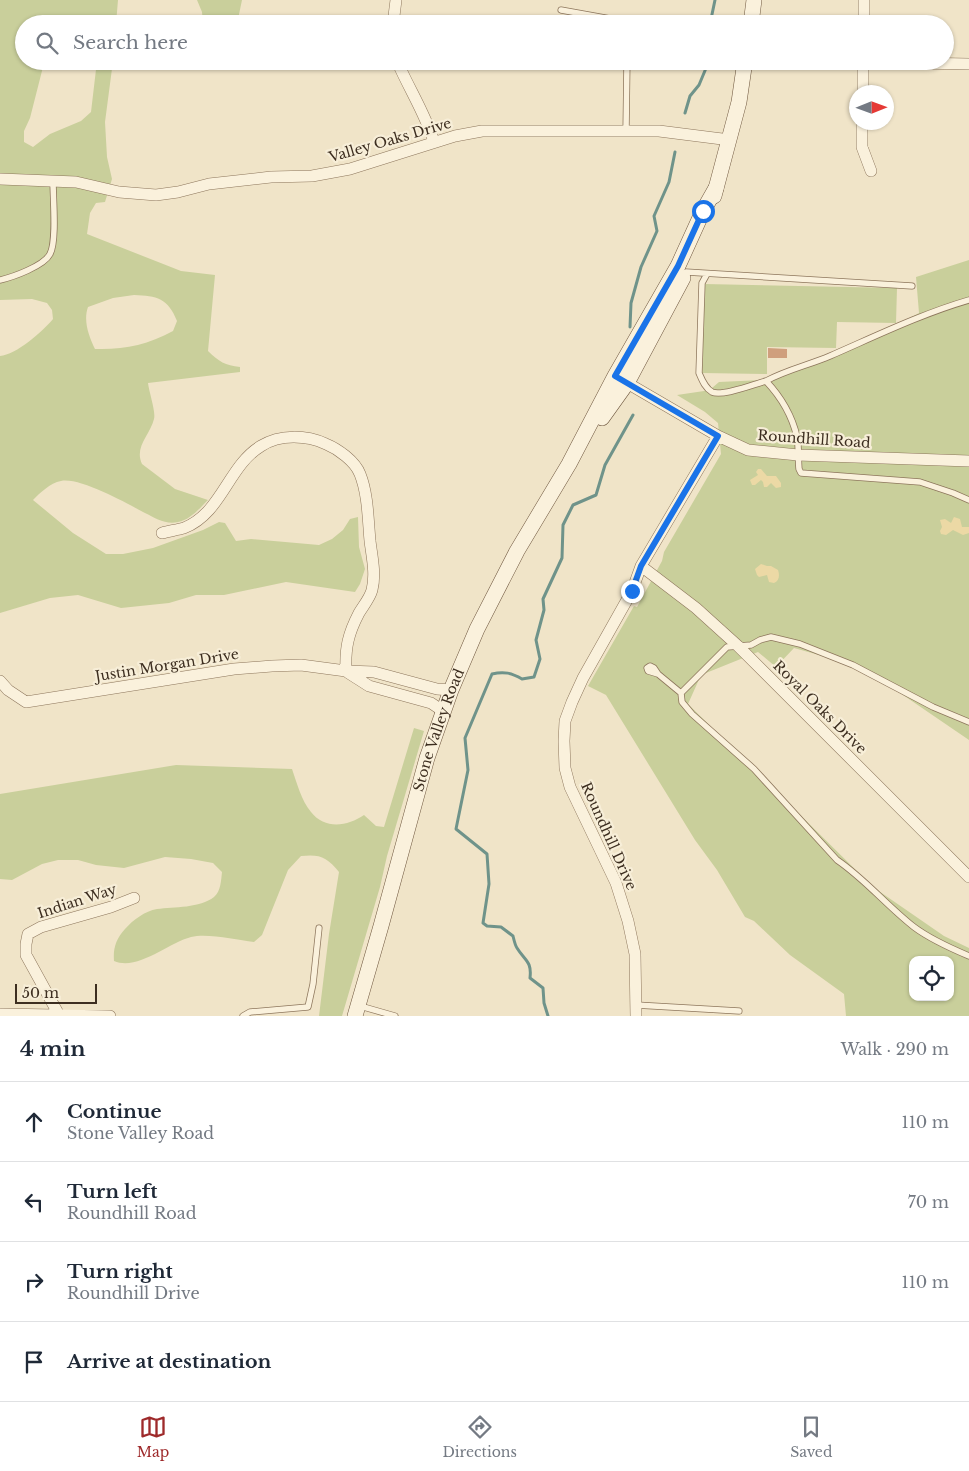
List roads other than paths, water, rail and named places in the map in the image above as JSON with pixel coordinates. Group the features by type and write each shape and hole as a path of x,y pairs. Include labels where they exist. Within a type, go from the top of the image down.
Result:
{"street":[{"path":"394,15 396,0"},
{"path":"752,15 754,0"},
{"path":"864,0 864,15"},
{"path":"954,64 969,64"},
{"path":"400,70 412,95 421,106 434,142"},
{"name":"Stone Valley Road","path":"356,1011 427,758 451,690 477,629 517,551 686,272 709,216 730,140 739,102 744,70"},
{"path":"863,70 863,85"},
{"path":"862,130 862,147 871,171"},
{"name":"Valley Oaks Drive","path":"0,179 76,182 119,192 156,195 178,192 209,184 271,177 312,176 350,170 434,142 482,131 659,131 730,140"},
{"name":"Stone Valley Road","path":"621,380 716,188"},
{"name":"Roundhill Road","path":"621,380 718,436 748,450 798,456 969,461"},
{"path":"162,533 185,527 202,517 215,504 245,458 261,446 276,439 294,436 318,440 334,447 360,472 367,502 374,574 372,591 350,633 345,651 346,671 369,686 431,703 443,711"},
{"name":"Roundhill Drive","path":"636,1010 635,954 628,921 616,883 570,787 565,768 564,741 566,721 583,678 632,591 641,566 718,436"},
{"name":"Royal Oaks Drive","path":"641,566 696,608 738,646 969,877"},
{"name":"Justin Morgan Drive","path":"0,681 8,690 26,702 234,669 301,665 346,671 374,672 437,689 451,690"},
{"name":"Indian Way","path":"58,1015 26,955 28,934 41,927 111,908 134,898"},
{"path":"0,1014 110,1016"}],"lane":[{"path":"561,10 589,15"},
{"path":"626,131 627,70"},
{"path":"0,280 38,266 49,256 53,244 53,181"},
{"path":"686,272 912,286"},
{"path":"707,274 702,283 699,373 707,388 714,393 722,394 766,381 821,360 924,315 969,300"},
{"path":"766,381 784,403 788,412 797,437 799,469 801,473 920,482 954,492 969,500"},
{"path":"681,693 727,647 751,645 771,637 814,648 853,665 933,707 969,722"},
{"path":"658,674 681,693 682,702 692,714 754,770 837,860 852,870 914,928 969,956"},
{"path":"243,1016 250,1012 308,1007 313,984 319,928"},
{"path":"636,1010 739,1011"},
{"path":"356,1011 395,1016"}],"waterway":[{"path":"712,15 715,0"},
{"path":"685,113 690,96 699,85 705,70"},
{"path":"630,327 631,303 641,267 657,231 654,216 669,182 675,152"},
{"path":"548,1016 544,1003 543,988 530,978 529,964 516,947 513,936 501,927 487,926 483,923 489,884 487,854 456,829 468,770 465,738 492,674 508,673 522,679 534,677 540,659 536,640 544,610 543,599 562,558 563,525 573,505 596,495 605,465 633,415"}]}
